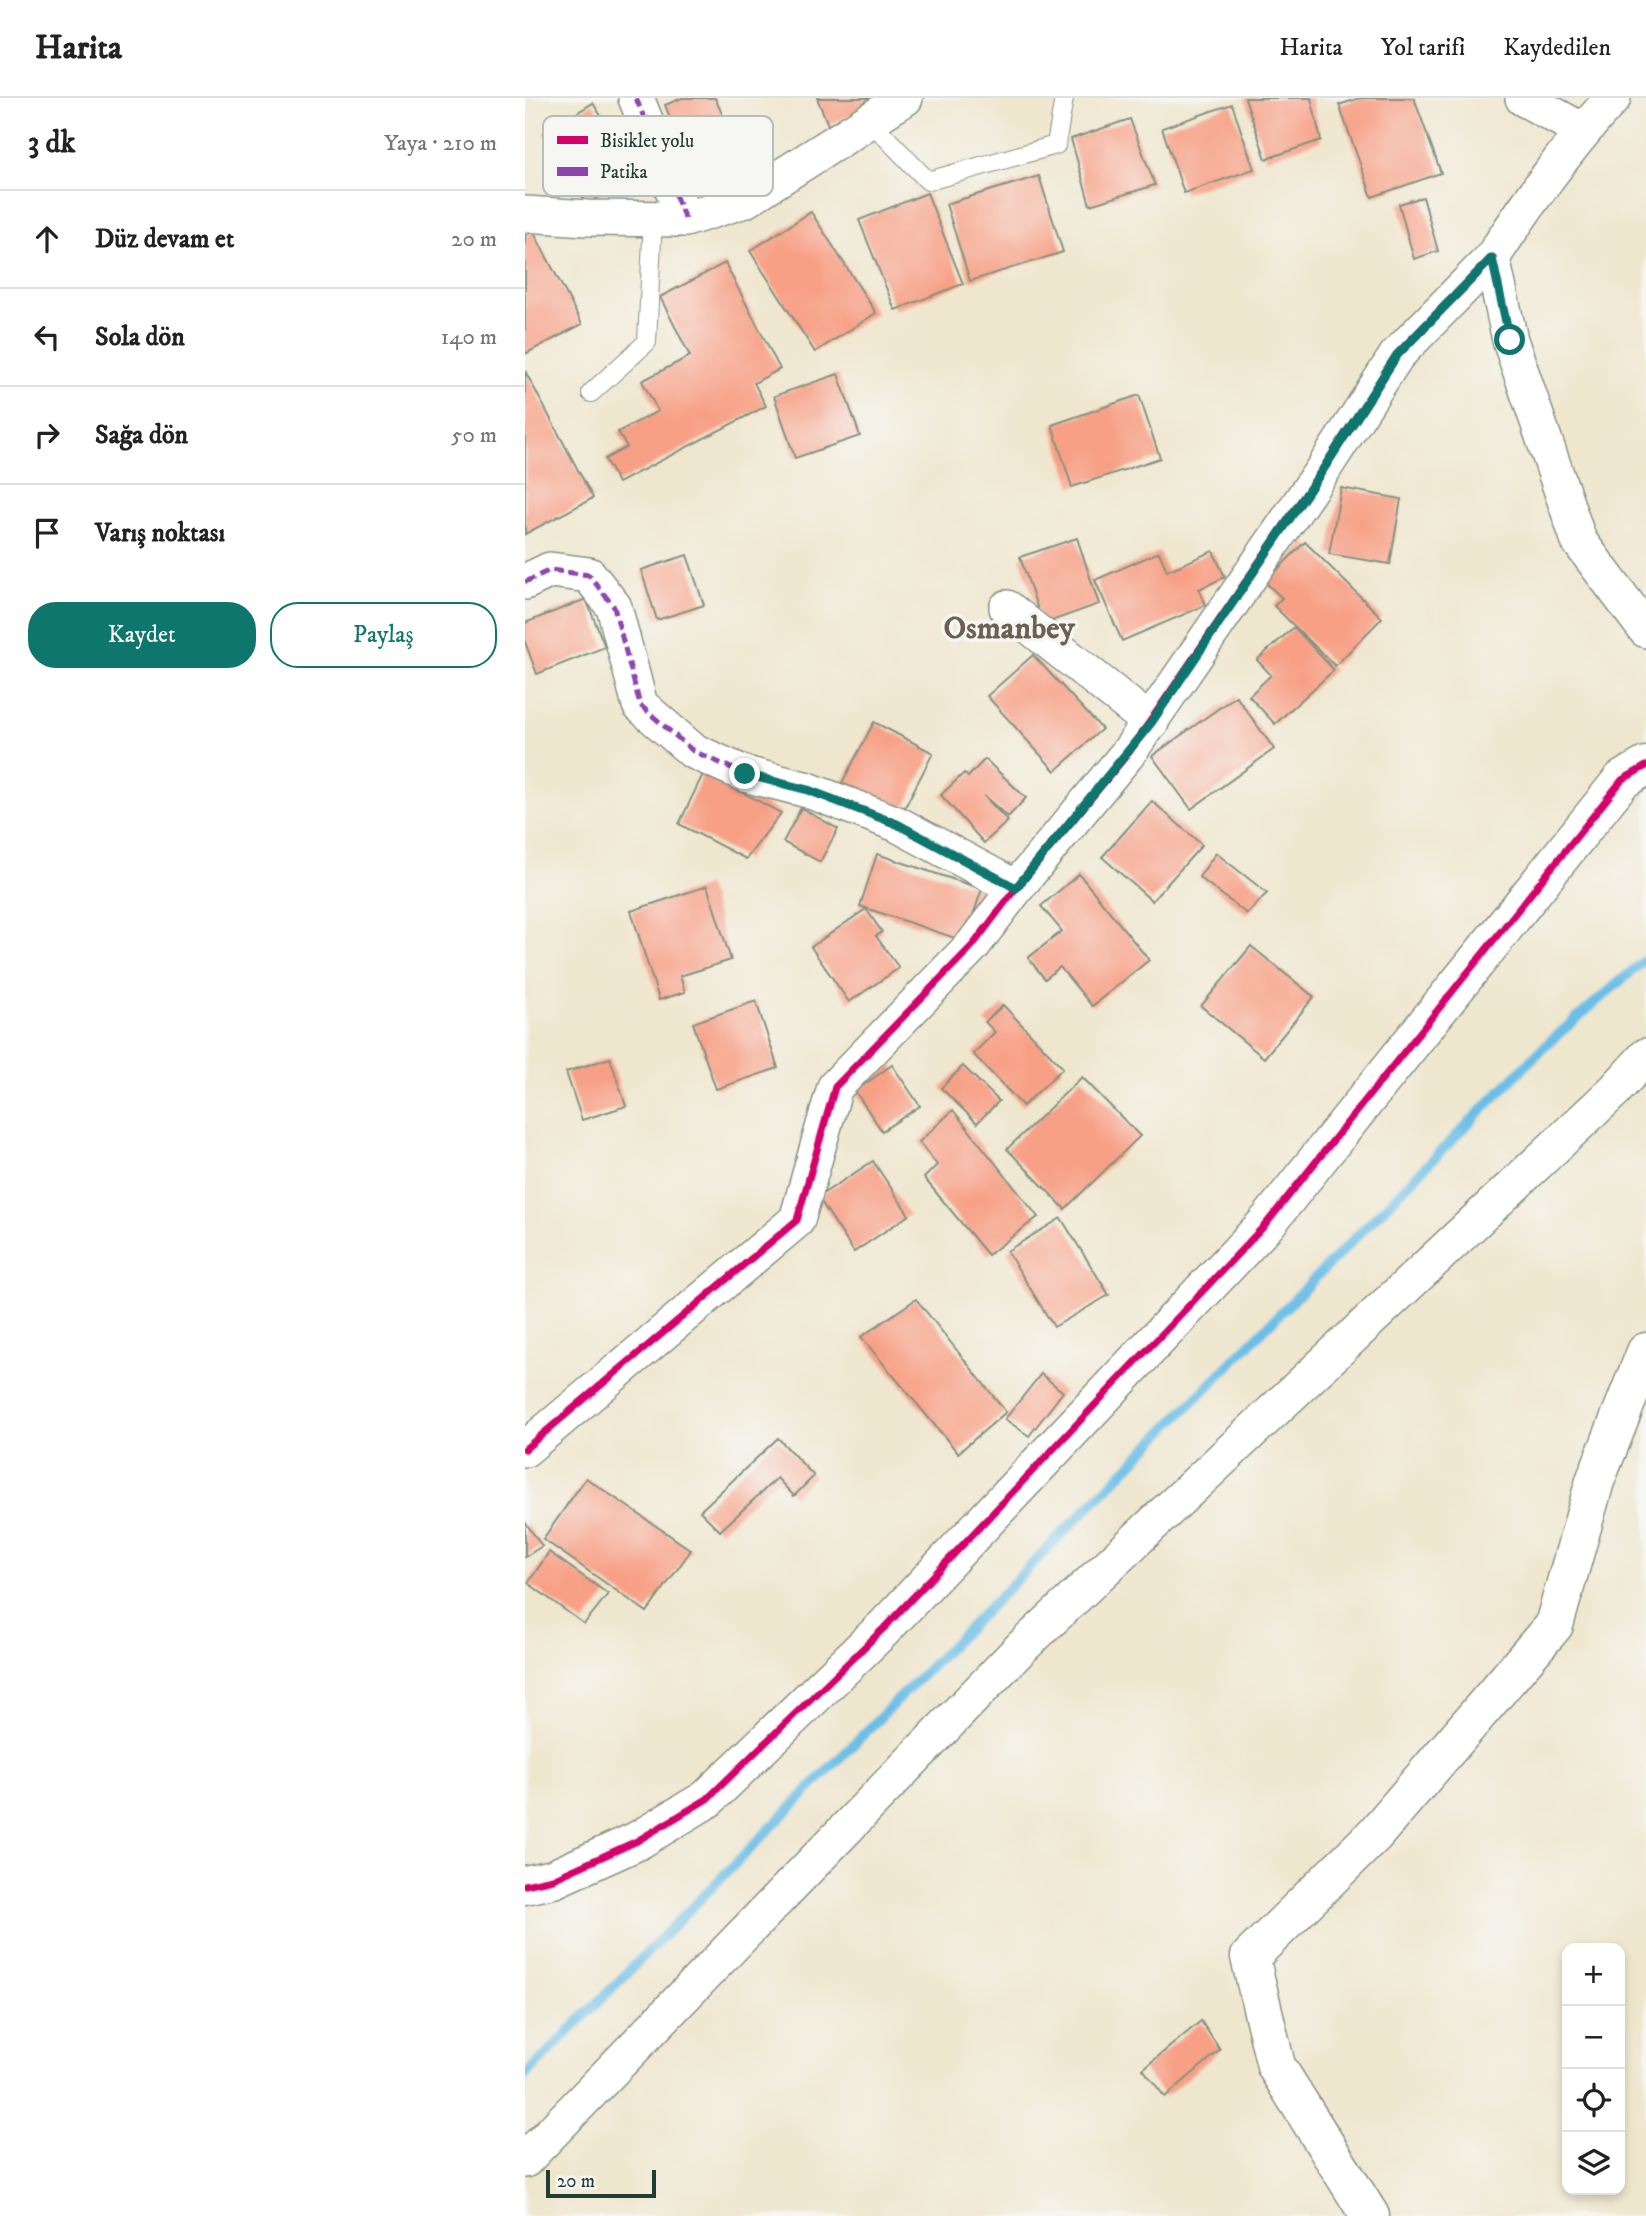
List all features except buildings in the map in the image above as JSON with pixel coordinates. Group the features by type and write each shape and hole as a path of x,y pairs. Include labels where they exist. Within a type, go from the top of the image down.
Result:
{"street":[{"path":"636,98 641,116"},
{"path":"1523,98 1583,131"},
{"path":"525,1448 797,1220 835,1087 973,945 1016,888 1151,723 1324,468 1397,355 1492,258 1516,220 1583,131 1613,98"},
{"path":"773,182 891,105"},
{"path":"663,196 669,219"},
{"path":"525,214 669,219 745,200 751,196"},
{"path":"1492,258 1510,340 1579,541 1646,630"},
{"path":"525,582 550,570 589,575 614,607 641,705 693,751 745,774 808,790 897,824 1016,888"},
{"path":"1007,608 1151,723"},
{"path":"525,1885 553,1879 637,1842 707,1799 884,1628 1266,1224 1622,779 1646,765"},
{"path":"525,2160 1021,1647 1604,1101 1646,1056"},
{"path":"1370,2216 1276,2066 1250,1957 1375,1834 1554,1625 1595,1481 1646,1352"}],"lane":[{"path":"891,105 928,181 1056,145 1064,98"},
{"path":"591,393 647,342 669,219"}],"waterway":[{"path":"525,2076 1547,1044 1646,959"}],"marked path":[{"path":"636,98 643,116"},
{"path":"676,196 685,219"},
{"path":"525,582 550,570 589,575 614,607 640,705 693,751 745,774 808,790 897,824 1016,888"}],"cycle path":[{"path":"525,1449 797,1220 835,1087 973,945 1016,888 1129,752 1324,468 1397,355 1492,258"},
{"path":"525,1885 553,1879 637,1841 707,1799 884,1628 1266,1224 1622,780 1646,766"}],"district":[{"name":"Osmanbey","path":"1009,627"}],"route":[{"path":"745,774 808,790 897,824 1016,888 1151,723 1324,468 1397,355 1492,258 1510,340"}]}
